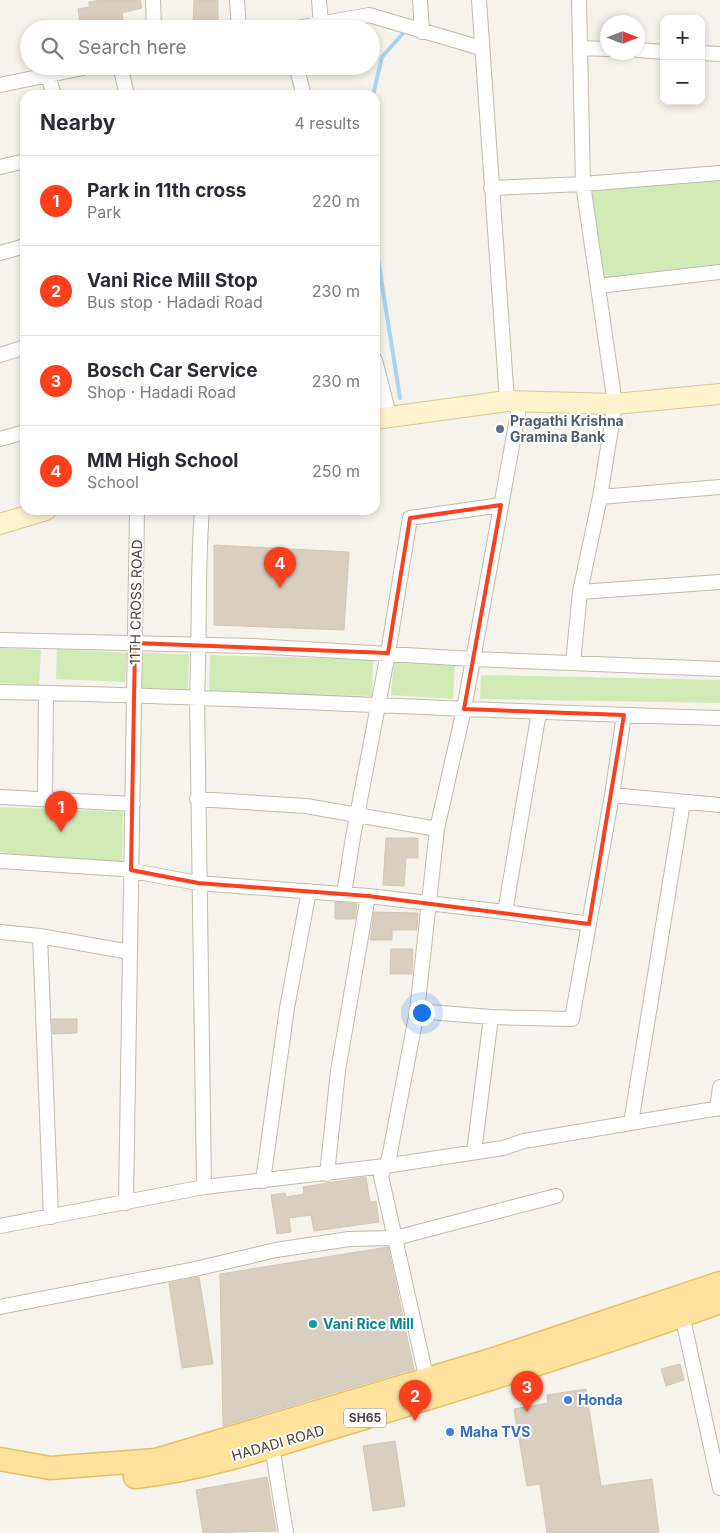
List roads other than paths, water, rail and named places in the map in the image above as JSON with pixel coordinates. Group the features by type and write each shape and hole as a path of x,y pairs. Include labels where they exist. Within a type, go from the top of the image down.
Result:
{"main road":[{"path":"680,1307 720,1282"},
{"name":"HADADI ROAD","path":"0,1475 45,1482 171,1473 272,1446 429,1388 680,1307 720,1302"},
{"path":"0,1459 50,1468 156,1460 429,1388"}],"street":[{"path":"153,0 154,20"},
{"path":"237,0 238,20"},
{"path":"319,0 321,20"},
{"path":"420,0 422,32"},
{"path":"429,1388 381,1176 385,1166 417,1011 437,829 464,709 501,505 514,402 491,188 479,0"},
{"path":"573,663 580,592 600,496 615,404 583,184 579,0"},
{"path":"342,20 368,15 482,48"},
{"path":"580,48 600,49"},
{"path":"645,51 660,52"},
{"path":"705,53 720,54"},
{"path":"0,85 52,75"},
{"path":"122,75 126,90"},
{"path":"298,75 303,90"},
{"path":"48,76 52,90"},
{"path":"0,167 20,162"},
{"path":"491,188 583,184 720,173"},
{"path":"0,252 20,247"},
{"path":"598,286 720,272"},
{"path":"0,354 20,348"},
{"path":"380,401 382,417 514,402 615,404 720,394"},
{"path":"0,439 20,433"},
{"path":"600,496 720,488"},
{"path":"344,894 357,814 388,654 410,518 501,505"},
{"path":"0,524 30,515"},
{"name":"11TH CROSS ROAD","path":"126,1203 137,515"},
{"path":"202,515 199,547 197,799 204,1187"},
{"path":"580,592 720,582"},
{"path":"0,640 199,644 720,669"},
{"path":"0,692 197,696 464,709 720,718"},
{"path":"45,799 46,693"},
{"path":"505,912 539,712"},
{"path":"417,1011 492,1017 572,1019 612,795 624,715"},
{"path":"612,795 720,805"},
{"path":"0,797 132,804"},
{"path":"197,799 306,806 437,829"},
{"path":"632,1123 683,802"},
{"path":"0,861 131,870 198,883 368,896 589,924"},
{"path":"263,1180 287,1008 309,891"},
{"path":"327,1174 338,1071 368,896"},
{"path":"0,932 40,936 130,952"},
{"path":"40,936 51,1217"},
{"path":"474,1152 492,1017"},
{"path":"0,1226 204,1187 327,1174 503,1148 524,1141 718,1108 720,1087"},
{"path":"0,1307 195,1269 276,1250 349,1239 395,1238 556,1196"},
{"path":"680,1307 720,1488"},
{"path":"272,1446 286,1533"}],"waterway":[{"path":"380,65 382,57 406,30"},
{"path":"374,90 378,75"},
{"path":"380,272 400,398"}],"place":[{"name":"Pragathi Krishna Gramina Bank","path":"500,429"},
{"name":"MM High School","path":"280,588"},
{"name":"Park in 11th cross","path":"61,832"},
{"name":"Vani Rice Mill","path":"313,1324"},
{"name":"Honda","path":"568,1400"},
{"name":"Bosch Car Service","path":"527,1412"},
{"name":"Vani Rice Mill Stop","path":"415,1421"},
{"name":"Maha TVS","path":"450,1432"}]}
